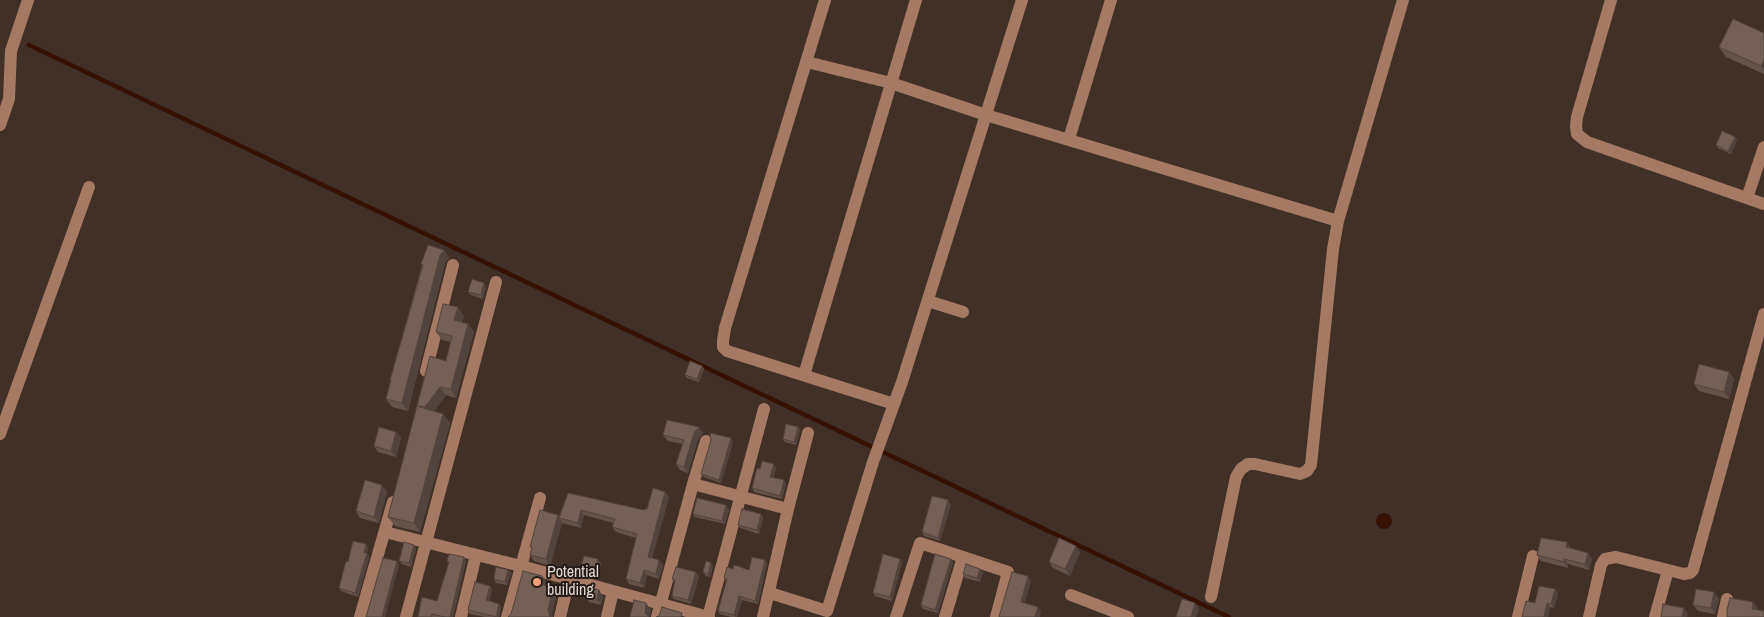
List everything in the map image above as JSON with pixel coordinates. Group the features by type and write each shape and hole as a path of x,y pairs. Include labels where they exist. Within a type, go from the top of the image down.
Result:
{"street":[{"path":"0,125 9,99 11,51 28,0"},
{"path":"825,0 728,318 722,341 723,347 727,351 894,404"},
{"path":"804,375 916,0"},
{"path":"770,593 827,611 873,462 928,301 1022,0"},
{"path":"1069,139 1111,0"},
{"path":"1211,598 1236,477 1241,469 1248,464 1255,464 1300,474 1307,471 1311,465 1333,249 1338,221 1403,0"},
{"path":"1611,0 1577,117 1576,126 1578,134 1588,142 1764,204"},
{"path":"807,62 891,83 986,115 1338,221"},
{"path":"1747,198 1764,147"},
{"path":"0,434 88,187"},
{"path":"424,380 454,265"},
{"path":"406,617 496,282"},
{"path":"928,301 963,312"},
{"path":"1589,617 1601,565 1605,559 1616,557 1684,574 1690,573 1693,570 1764,314"},
{"path":"385,532 521,566 708,617 764,409"},
{"path":"763,617 808,433"},
{"path":"657,617 706,440"},
{"path":"693,484 740,498 788,509"},
{"path":"360,617 395,494"},
{"path":"507,617 540,498"},
{"path":"896,617 920,543 1008,572 996,617"},
{"path":"461,617 476,555"},
{"path":"1518,617 1533,556"},
{"path":"945,617 963,557"},
{"path":"1655,617 1668,570"},
{"path":"560,617 569,579"},
{"path":"607,617 613,591"},
{"path":"1072,595 1128,617"},
{"path":"1723,617 1727,599"}],"shaded area":[{"path":"1381,513 1387,513 1392,518 1390,527 1381,529 1376,524 1376,518"}],"building":[{"path":"1733,19 1764,33 1764,60 1761,66 1719,47"},
{"path":"1722,131 1735,137 1728,151 1716,145"},
{"path":"428,245 444,250 440,255 402,403 386,399 423,265 421,264"},
{"path":"472,279 484,283 481,295 468,292"},
{"path":"443,304 458,307 454,320 468,324 451,389 440,387 425,407 417,406 430,356 446,361 452,336 436,332"},
{"path":"690,361 702,366 697,379 685,375"},
{"path":"1699,364 1729,372 1724,392 1694,384"},
{"path":"417,406 443,414 414,523 388,517"},
{"path":"667,420 699,427 694,433 684,467 676,464 684,440 663,435"},
{"path":"786,424 798,427 794,442 783,439"},
{"path":"379,427 396,432 391,451 374,446"},
{"path":"710,433 731,438 719,480 701,474 711,440"},
{"path":"762,461 774,464 770,477 784,480 780,496 752,488 757,468 760,469"},
{"path":"365,480 382,485 374,517 356,511"},
{"path":"653,488 665,492 648,557 659,560 656,574 644,570 640,583 626,579 637,534 612,527 615,519 581,510 578,523 559,518 568,493 644,510 647,509"},
{"path":"932,496 948,500 938,538 922,532"},
{"path":"697,498 726,505 722,521 693,514"},
{"path":"742,509 761,514 757,530 738,525"},
{"path":"540,510 558,515 546,559 530,555 532,547 530,547"},
{"path":"1059,538 1076,546 1065,569 1049,562"},
{"path":"1541,538 1567,542 1566,547 1588,553 1585,564 1564,559 1564,562 1537,555"},
{"path":"353,541 366,544 364,553 367,553 355,593 339,588"},
{"path":"404,542 414,545 409,563 399,561"},
{"path":"449,554 464,557 450,617 432,614 431,617 418,617 422,597 437,601 449,562 447,561"},
{"path":"883,554 900,559 890,597 873,593"},
{"path":"935,554 951,559 935,610 921,605"},
{"path":"584,556 598,559 595,574 580,570"},
{"path":"752,557 765,560 755,601 739,596 734,615 718,611 727,579 724,578 727,567 733,569 734,565 749,570"},
{"path":"383,558 397,561 382,617 366,617"},
{"path":"706,561 711,563 708,574 703,572"},
{"path":"966,564 980,569 977,578 963,574"},
{"path":"496,567 508,570 505,582 494,579"},
{"path":"676,567 696,572 688,600 672,596 675,580 672,579"},
{"path":"523,571 542,576 540,584 553,588 548,610 550,617 508,617 511,614"},
{"path":"1012,572 1028,576 1021,602 1038,607 1035,617 999,617"},
{"path":"475,582 490,586 486,600 499,604 497,617 468,610"},
{"path":"1539,586 1555,589 1551,604 1547,603 1544,617 1522,617 1526,601 1535,603"},
{"path":"587,587 599,590 597,599 585,596"},
{"path":"1696,589 1714,592 1711,608 1693,605"},
{"path":"1730,598 1753,602 1752,609 1764,611 1764,617 1727,617"},
{"path":"1182,599 1195,603 1191,617 1176,617"},
{"path":"634,600 646,603 645,613 649,617 630,617"},
{"path":"1663,604 1684,608 1682,617 1661,617"},
{"path":"662,607 682,613 681,617 656,617 659,616"}],"waterway":[{"path":"29,45 1229,617"}],"place":[{"name":"Potential building","path":"537,582"}]}
